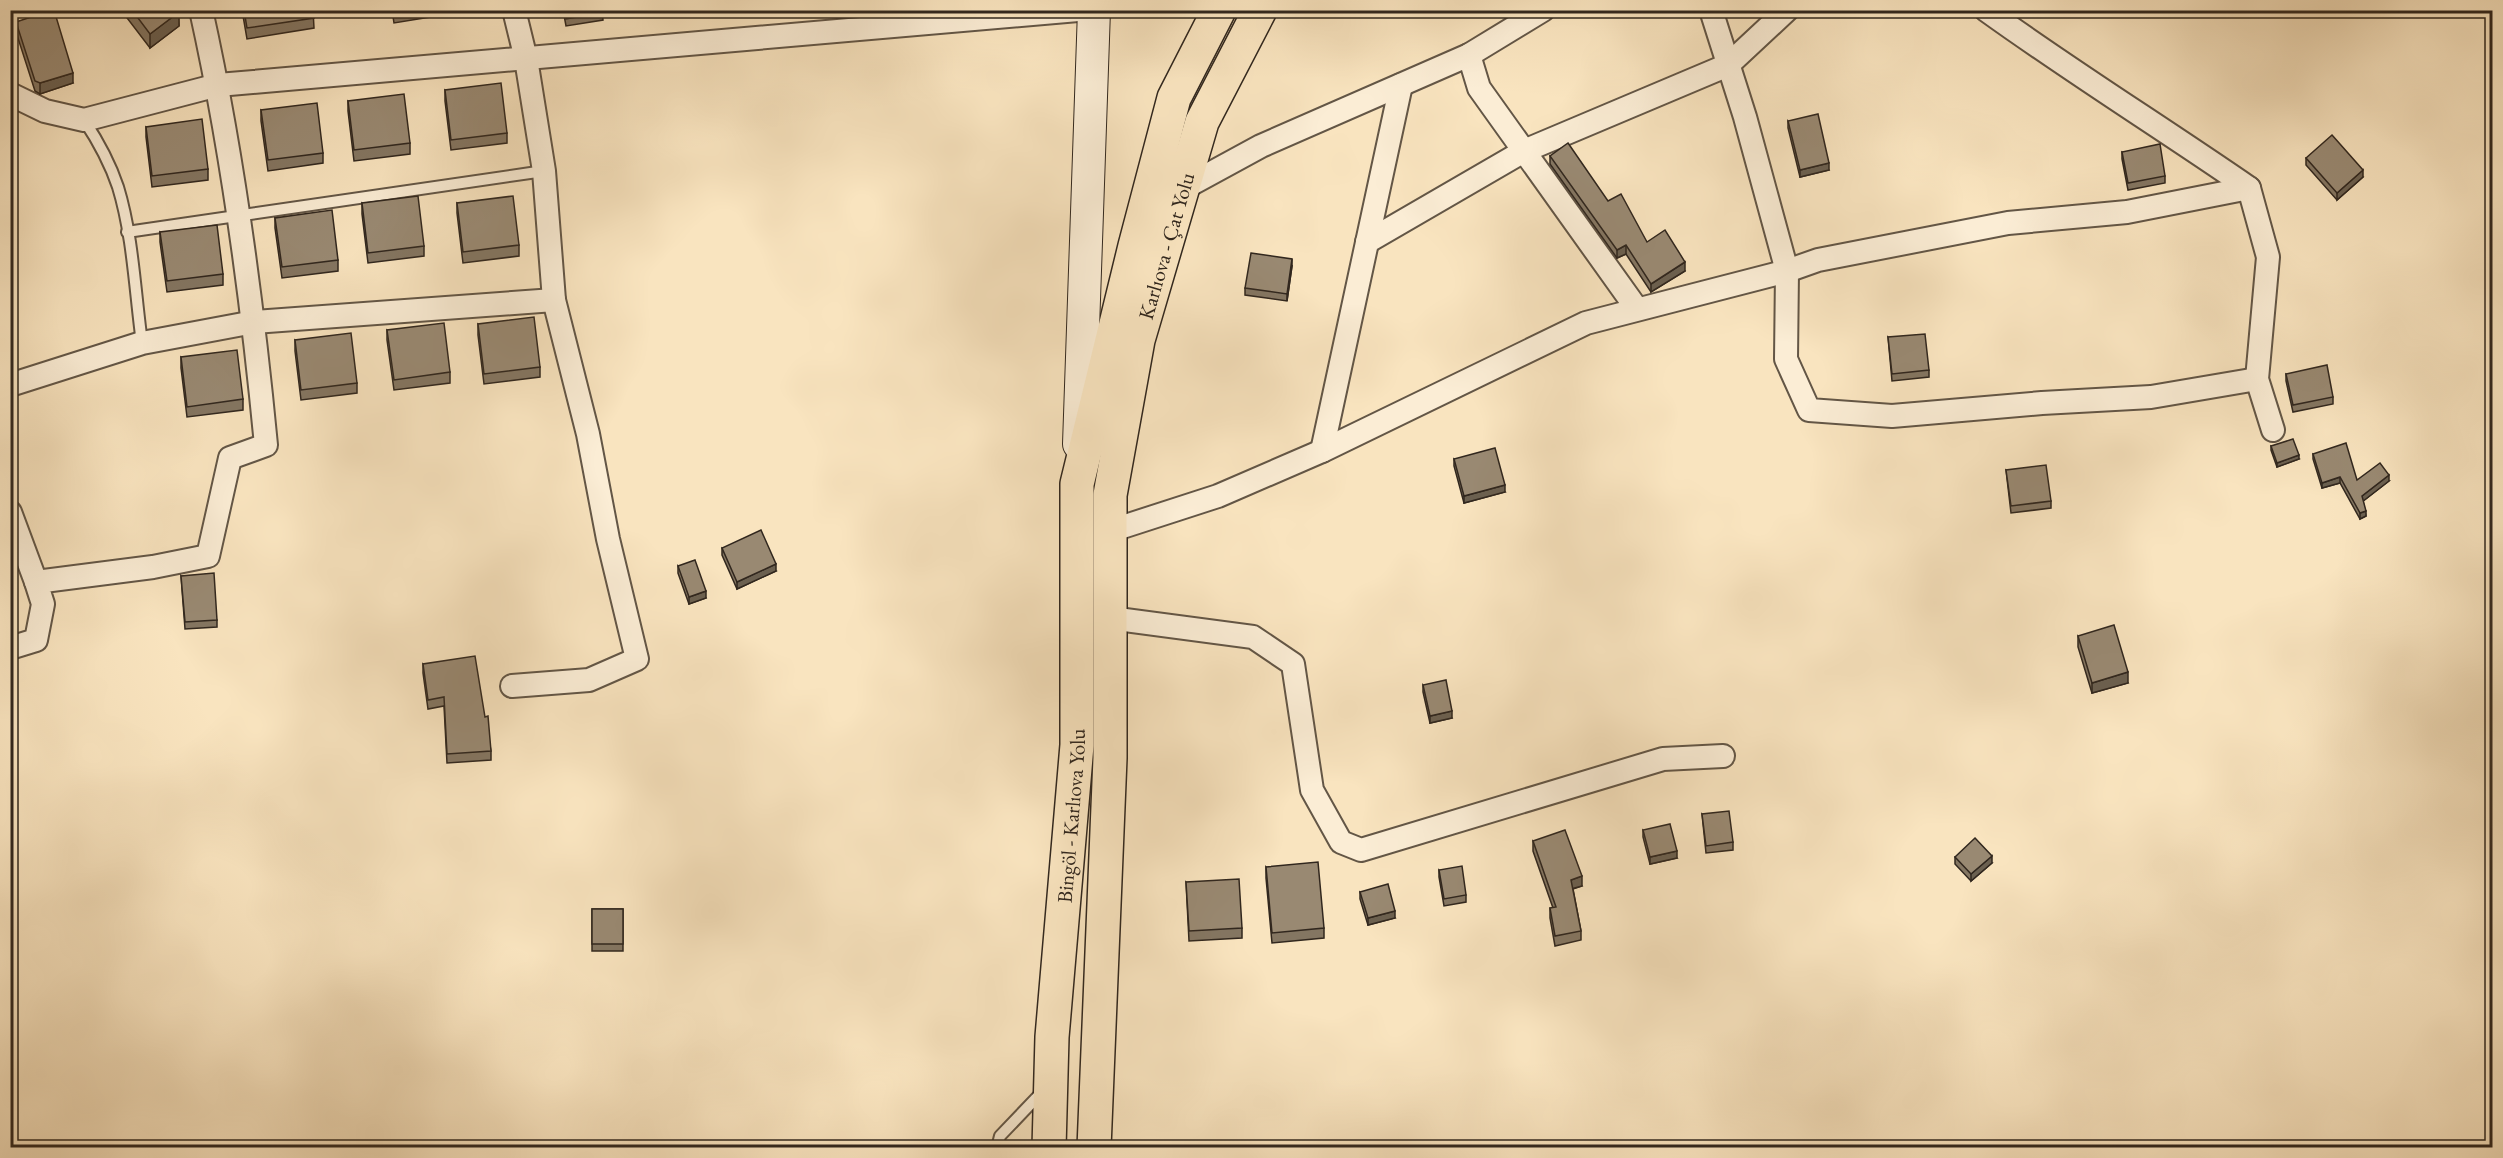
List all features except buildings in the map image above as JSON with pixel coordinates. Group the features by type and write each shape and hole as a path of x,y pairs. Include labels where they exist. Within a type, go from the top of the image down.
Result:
{"highway":[{"name":"Karlıova - Çat Yolu","path":"1077,484 1174,98 1219,10"},
{"name":"Karlıova - Çat Yolu","path":"1110,495 1138,340 1202,122 1260,10"},
{"name":"Bingöl - Karlıova Yolu","path":"1049,1148 1052,1037 1077,745 1077,484"},
{"name":"Bingöl - Karlıova Yolu","path":"1094,1148 1110,758 1110,495"}],"street":[{"path":"36,582 153,567 208,556 230,458 266,445 254,322 238,214 218,85 201,10"},
{"path":"512,686 589,680 637,659 608,539 588,434 554,300 544,171 526,59 514,10"},
{"path":"10,94 45,111 84,120 218,85 1078,10"},
{"path":"1077,484 1094,10"},
{"path":"1182,189 1261,146 1469,55 1543,10"},
{"path":"1711,10 1787,270 1786,359 1809,410 1892,416 2042,403 2151,397 2257,378"},
{"path":"1367,242 1524,151 1728,65 1786,10"},
{"path":"1986,10 2249,188 2268,257 2257,378 2273,430"},
{"path":"1469,55 1479,88 1637,309"},
{"path":"1322,451 1401,85"},
{"path":"1110,531 1218,496 1322,451 1586,323 1818,260 2007,223 2127,212 2249,188"},
{"path":"10,385 142,343 254,322 554,300"},
{"path":"10,512 43,604 36,640 10,648"},
{"path":"1110,618 1253,637 1293,664 1312,790 1341,842 1360,850 1663,759 1723,756"}],"lane":[{"path":"84,120 110,165 118,187 127,232 142,343"},
{"path":"127,232 544,171"},
{"path":"997,1148 1000,1136 1051,1083"}]}
